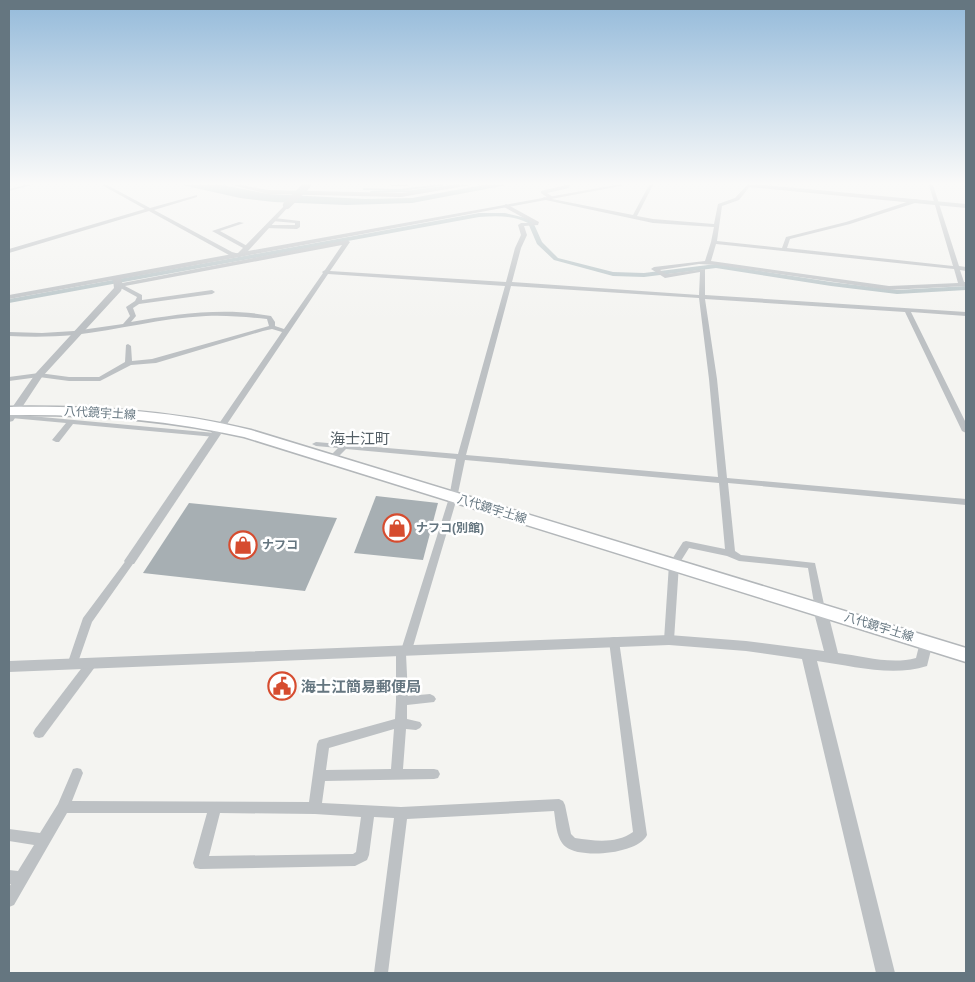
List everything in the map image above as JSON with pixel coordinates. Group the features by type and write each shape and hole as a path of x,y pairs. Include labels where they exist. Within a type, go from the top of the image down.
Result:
{"main road":[{"name":"八代鏡宇土線","path":"11,414 98,411 164,417 218,431 292,446 453,498 674,564 966,655"}],"street":[{"path":"9,251 78,231"},
{"path":"188,231 231,254 240,255"},
{"path":"216,231 247,248"},
{"path":"240,255 263,231"},
{"path":"218,431 71,422 11,414 39,375 78,332 118,281 240,255 371,231"},
{"path":"397,774 404,650 453,498 461,457 518,248 524,235 523,231"},
{"path":"707,263 715,231"},
{"path":"784,249 788,238 817,231"},
{"path":"730,554 702,297 703,270 662,275 654,269 707,263 889,288 964,284 956,268 945,231"},
{"path":"9,297 118,281 347,242 87,621 72,665"},
{"path":"714,242 966,269"},
{"path":"325,272 966,314"},
{"path":"118,281 140,296 139,302"},
{"path":"125,326 133,316 129,307 139,302 212,292"},
{"path":"907,310 966,431"},
{"path":"9,334 78,332 220,312 269,317 272,327"},
{"path":"9,379 39,375 69,379 100,379 129,363 153,361 272,327 285,331"},
{"path":"128,346 129,363"},
{"path":"56,440 71,422"},
{"path":"316,444 966,502"},
{"path":"331,459 345,446"},
{"path":"669,640 674,564 686,544 730,554 738,558 812,565 820,609 832,657"},
{"path":"9,668 669,640 808,654 894,666 922,662 926,642"},
{"path":"63,807 315,808 402,813 559,805 565,838 572,844 621,846 631,843 640,835 614,641"},
{"path":"808,654 886,973"},
{"path":"40,733 91,664"},
{"path":"402,701 430,699"},
{"path":"315,808 324,744 400,724 416,725"},
{"path":"9,900 15,878 43,840 63,807 77,772"},
{"path":"319,776 434,774"},
{"path":"215,809 200,863 355,860 362,855 368,811"},
{"path":"381,973 402,813"},
{"path":"9,835 43,840"}],"building":[{"name":"ナフコ(別館)","path":"376,496 438,503 423,560 354,553"},
{"name":"ナフコ","path":"189,503 337,518 305,591 143,573"}],"waterway":[{"path":"9,301 393,231"},
{"path":"534,231 539,243 556,259 613,274 644,275 716,266 897,292 966,288"}],"place":[{"name":"ナフコ(別館)","path":"397,528"},
{"name":"ナフコ","path":"243,545"},
{"name":"海士江簡易郵便局","path":"282,686"}],"district":[{"name":"海士江町","path":"360,438"}]}
